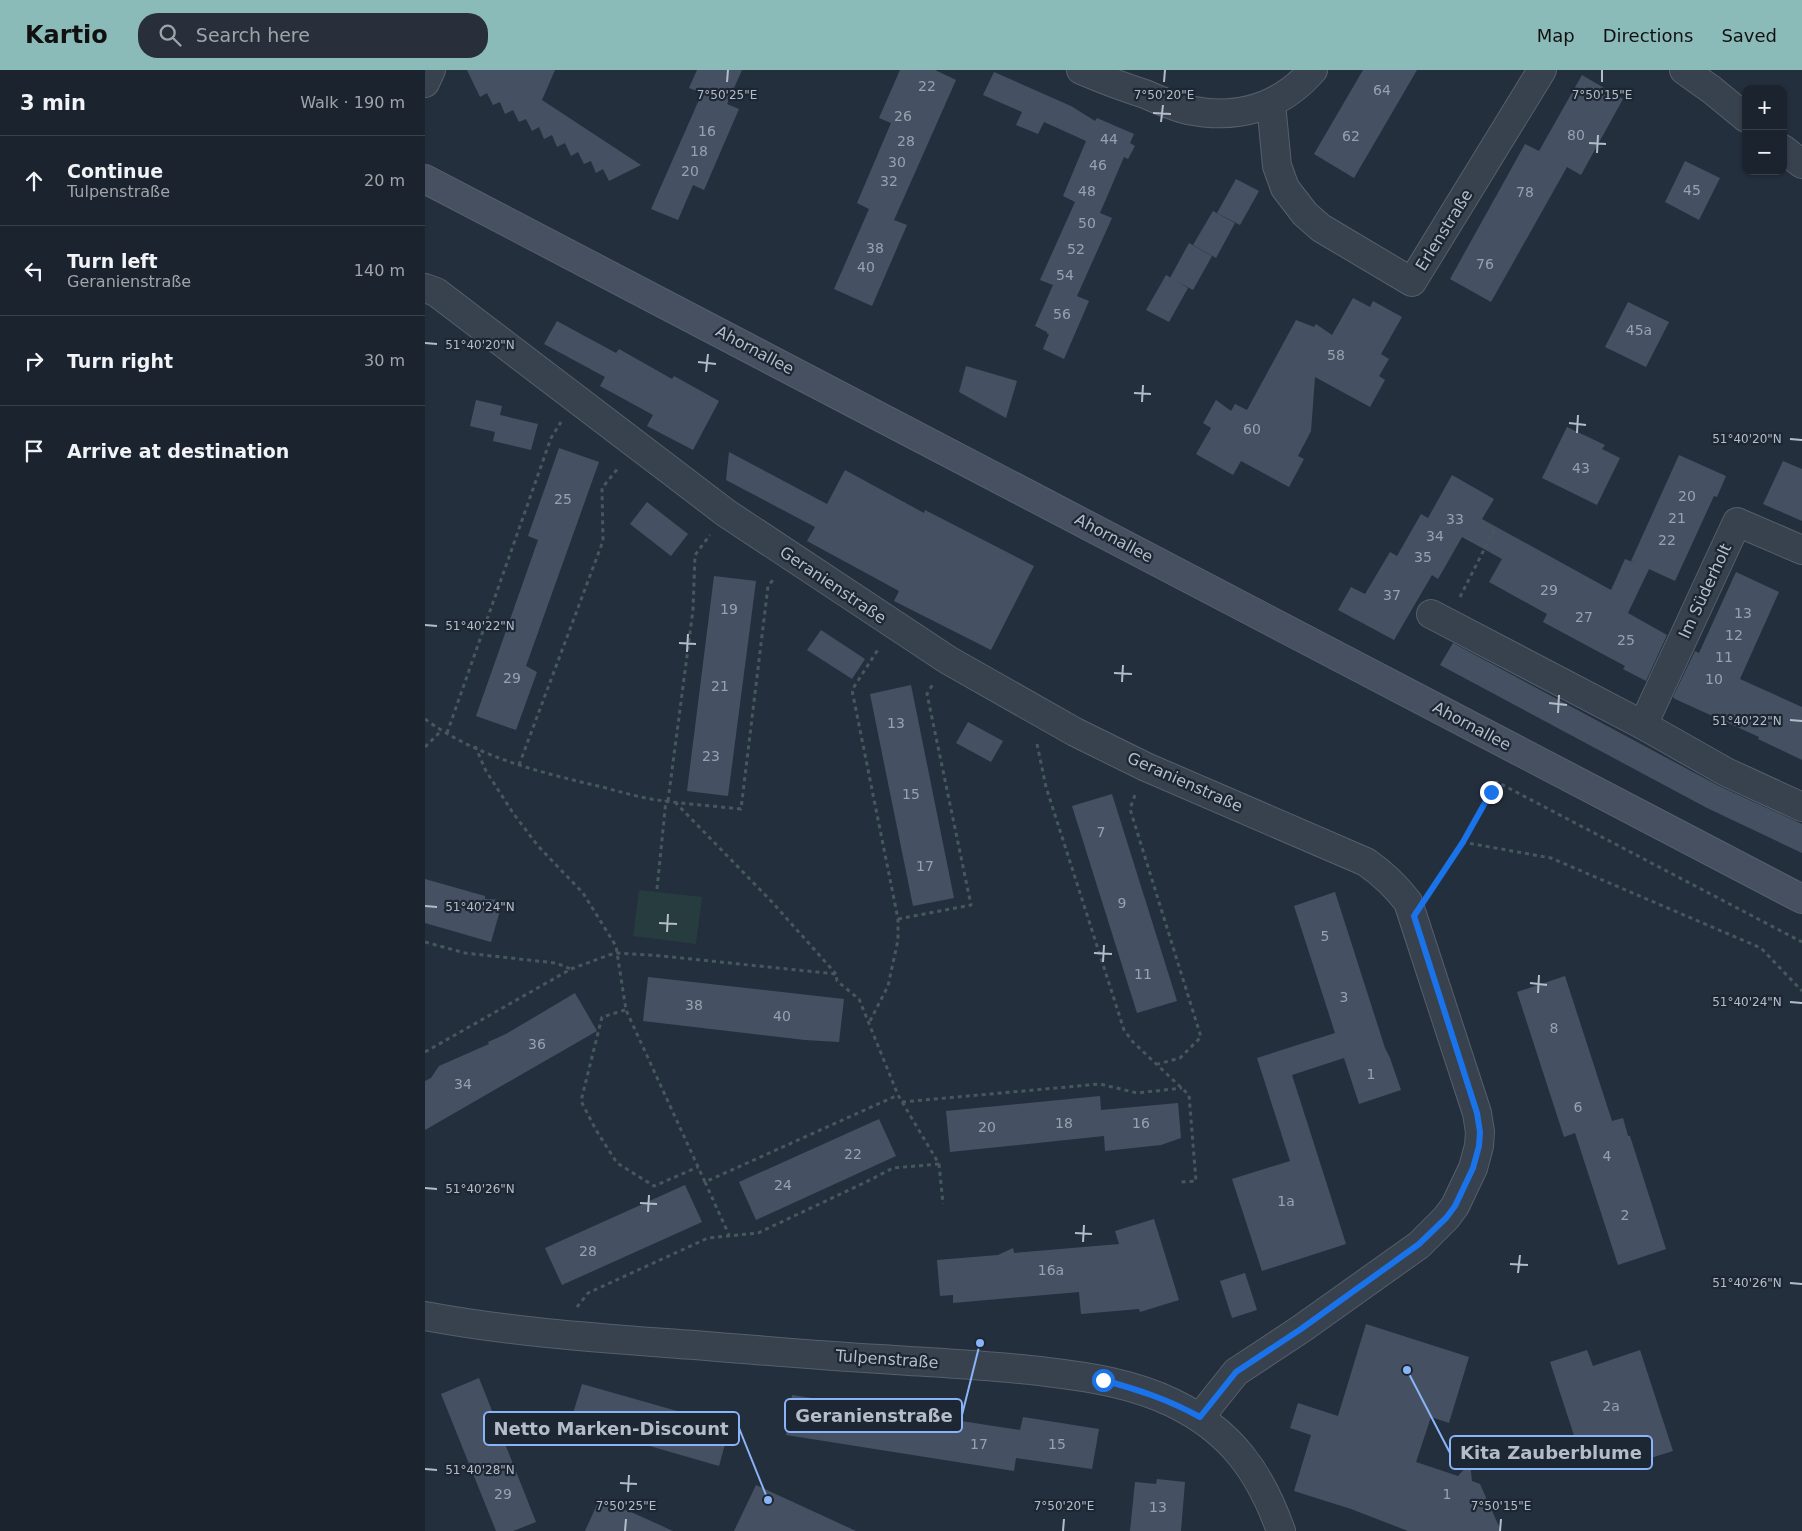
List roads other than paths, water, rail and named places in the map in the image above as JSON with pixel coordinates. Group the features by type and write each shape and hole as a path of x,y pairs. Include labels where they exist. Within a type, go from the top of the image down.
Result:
{"main road":[{"name":"Ahornallee","path":"435,183 1802,899"}],"street":[{"path":"425,83 431,70"},
{"path":"1081,70 1188,110 1222,113 1245,111 1271,104 1301,84 1313,70"},
{"name":"Erlenstraße","path":"1271,104 1277,166 1285,188 1305,214 1321,228 1412,282 1542,70"},
{"path":"1684,70 1714,80 1742,113"},
{"path":"1787,151 1802,164"},
{"name":"Geranienstraße","path":"425,288 436,292 726,513 948,660 1075,732 1146,766 1366,862 1383,873 1398,888 1408,902 1477,1113 1480,1132 1479,1146 1465,1188 1446,1218 1419,1244 1301,1329 1236,1372 1200,1417"},
{"name":"Im Süderholt","path":"1643,725 1737,522 1802,550"},
{"path":"1439,618 1643,725 1726,772 1802,807"},
{"name":"Tulpenstraße","path":"425,1316 488,1327 554,1334 881,1360 978,1364 1070,1374 1103,1380 1172,1402 1200,1417 1221,1433 1240,1454 1258,1480 1281,1531"}],"place":[{"name":"Geranienstraße","path":"980,1343"},
{"name":"Kita Zauberblume","path":"1407,1370"},
{"name":"Netto Marken-Discount","path":"768,1500"}]}
